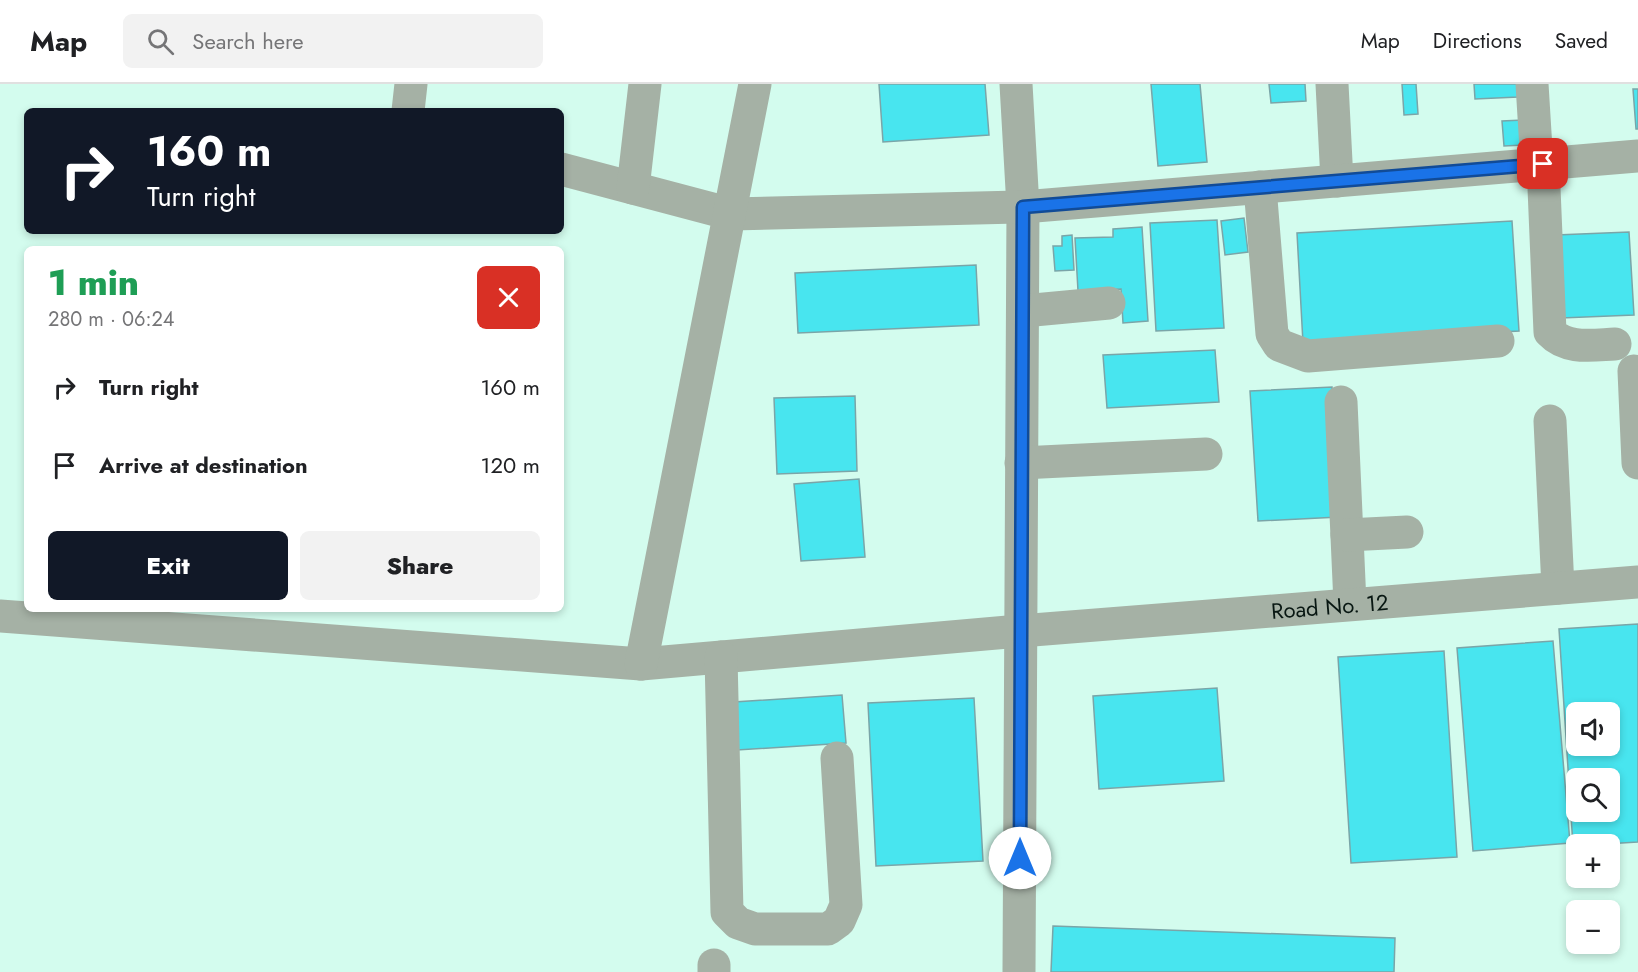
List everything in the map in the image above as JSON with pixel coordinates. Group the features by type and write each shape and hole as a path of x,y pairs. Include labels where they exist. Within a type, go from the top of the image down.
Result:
{"street":[{"path":"408,108 411,84"},
{"path":"633,188 645,84"},
{"path":"641,664 755,84"},
{"path":"1016,84 1023,207 1019,972"},
{"path":"1332,84 1337,181"},
{"path":"1532,84 1540,164 1550,332 1557,339 1571,345 1615,344"},
{"path":"564,170 731,214 1023,207 1638,156"},
{"path":"1260,187 1272,334 1279,345 1308,356 1498,341"},
{"path":"1023,311 1109,303"},
{"path":"1634,371 1638,463"},
{"path":"1341,402 1350,604"},
{"path":"1550,421 1558,588"},
{"path":"1022,463 1206,454"},
{"path":"1347,535 1407,532"},
{"name":"Road No. 12","path":"0,616 641,664 1020,631 1638,582"},
{"path":"721,657 727,912 738,923 755,929 828,929 839,921 846,905 837,758"}],"building":[{"path":"879,84 985,84 989,135 883,142"},
{"path":"1151,84 1200,84 1207,162 1158,166"},
{"path":"1269,84 1305,84 1306,101 1271,103"},
{"path":"1402,84 1416,84 1418,114 1404,115"},
{"path":"1474,84 1518,84 1518,97 1475,99"},
{"path":"1633,89 1638,89 1638,129 1636,129"},
{"path":"1523,120 1524,145 1504,146 1502,121"},
{"path":"1244,218 1248,252 1225,255 1221,221"},
{"path":"1217,220 1224,328 1156,331 1150,223"},
{"path":"1512,221 1519,331 1303,343 1297,233"},
{"path":"1142,227 1148,321 1123,323 1121,289 1078,291 1075,238 1113,237 1113,229"},
{"path":"1629,232 1634,315 1561,318 1556,235"},
{"path":"1072,235 1074,270 1055,271 1053,246 1062,246 1062,236"},
{"path":"976,265 979,325 798,333 795,273"},
{"path":"1215,350 1219,402 1107,408 1103,355"},
{"path":"1332,387 1339,517 1258,521 1250,391"},
{"path":"855,396 857,471 777,474 774,398"},
{"path":"859,479 865,557 801,561 794,484"},
{"path":"1638,624 1638,842 1620,843 1620,834 1572,834 1571,822 1620,822 1620,768 1568,768 1567,756 1620,756 1620,702 1566,702 1566,738 1559,629"},
{"path":"1553,641 1566,795 1566,822 1568,822 1569,834 1566,834 1566,843 1473,851 1457,648"},
{"path":"1444,651 1457,857 1351,863 1338,657"},
{"path":"1217,688 1224,781 1099,789 1093,696"},
{"path":"842,695 846,743 737,750 734,702"},
{"path":"974,698 983,861 876,866 868,703"},
{"path":"1053,926 1395,938 1394,972 1051,972"}],"route":[{"path":"1020,858 1023,207 1543,164"}]}
